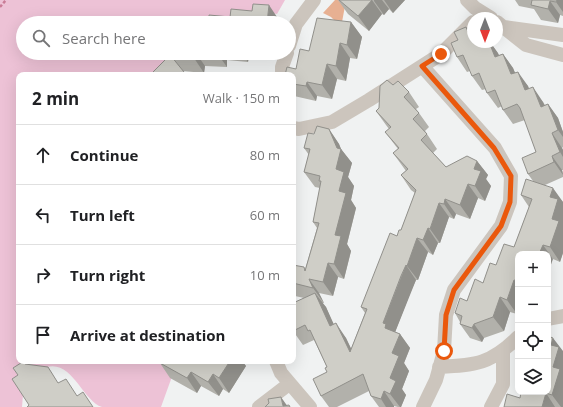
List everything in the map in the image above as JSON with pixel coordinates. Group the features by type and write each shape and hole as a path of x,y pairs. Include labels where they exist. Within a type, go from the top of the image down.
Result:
{"street":[{"path":"296,24 314,0"},
{"path":"467,0 476,12"},
{"path":"503,25 563,35"},
{"path":"503,27 526,45 563,55"},
{"path":"296,128 332,122 441,54 467,31"},
{"path":"282,72 284,60"},
{"path":"422,66 494,148 511,176 510,202 501,226 454,290 446,315 444,351 436,380 423,407"},
{"path":"551,318 563,316"},
{"path":"439,367 475,365 503,352 515,340"},
{"path":"491,407 503,384 503,352"},
{"path":"277,364 280,373 310,407"},
{"path":"259,407 289,384"}],"path":[{"path":"0,6 6,0"}],"shaded area":[{"path":"0,0 285,0 277,14 263,12 249,16 16,16 16,60 178,60 175,72 16,72 16,364 161,364 174,371 161,407 102,407 89,397 70,375 63,369 56,366 44,368 24,382 22,407 0,407"},
{"path":"335,0 348,0 345,6 342,22 336,22 331,17 323,13"}],"building":[{"path":"339,0 372,0 358,16"},
{"path":"532,0 557,0 556,2 550,1 548,9 531,5"},
{"path":"253,4 269,5 268,16 230,16 231,9 252,11"},
{"path":"317,18 351,22 347,45 340,43 336,66 327,64 322,85 307,82 306,86 296,84 296,72 286,72 287,67 296,69 300,49 309,51"},
{"path":"466,27 467,48 491,48 495,57 503,54 511,74 518,72 525,90 533,87 541,107 548,104 558,130 552,133 560,152 552,156 554,162 528,174 522,158 536,152 520,108 517,104 503,110 495,90 487,93 479,73 472,76 463,55 457,57 451,43 458,40 454,32"},
{"path":"165,60 174,60 184,72 153,72"},
{"path":"387,80 393,85 398,81 409,92 404,97 419,113 413,119 427,134 421,140 446,167 467,156 477,161 474,169 481,171 475,186 468,184 460,205 445,199 444,204 439,203 430,229 428,228 423,240 417,238 407,266 406,265 401,276 383,323 386,324 385,328 400,334 392,353 399,356 390,378 396,381 390,394 384,391 381,399 371,396 363,374 321,396 313,379 327,372 325,368 327,367 310,330 308,331 305,325 296,330 296,302 315,293 330,326 336,323 350,352 367,309 361,307 390,233 397,236 399,230 401,230 416,190 401,175 408,169 393,153 399,148 385,132 391,127 376,111 379,108 380,86"},
{"path":"317,126 329,129 337,148 341,149 336,169 344,172 339,191 346,193 335,235 341,236 334,264 328,263 323,282 309,279 313,288 296,284 296,266 304,267 305,271 319,223 313,222 321,181 319,181 320,176 304,172 310,149 304,148 308,133 314,134"},
{"path":"526,179 553,188 550,197 558,199 552,219 559,221 550,247 543,245 540,251 515,251 515,280 507,300 500,297 493,317 474,324 472,328 460,324 462,316 455,313 460,298 467,301 475,279 483,283 490,263 496,265 504,244 514,247 532,199 521,195"},
{"path":"551,345 559,347 553,367 560,369 552,395"},
{"path":"19,364 48,367 58,383 66,379 77,396 83,392 93,407 27,407 29,405 12,379 18,375 13,368"},
{"path":"162,364 228,364 219,378 213,374 208,382 191,372 187,378"},
{"path":"507,394 520,398 520,395 545,395 542,407 504,407"},
{"path":"281,397 283,406 289,405 290,407 265,407 269,403 268,399"}],"route":[{"path":"441,54 422,66 494,148 511,176 510,202 501,226 454,290 446,315 444,351"}]}
